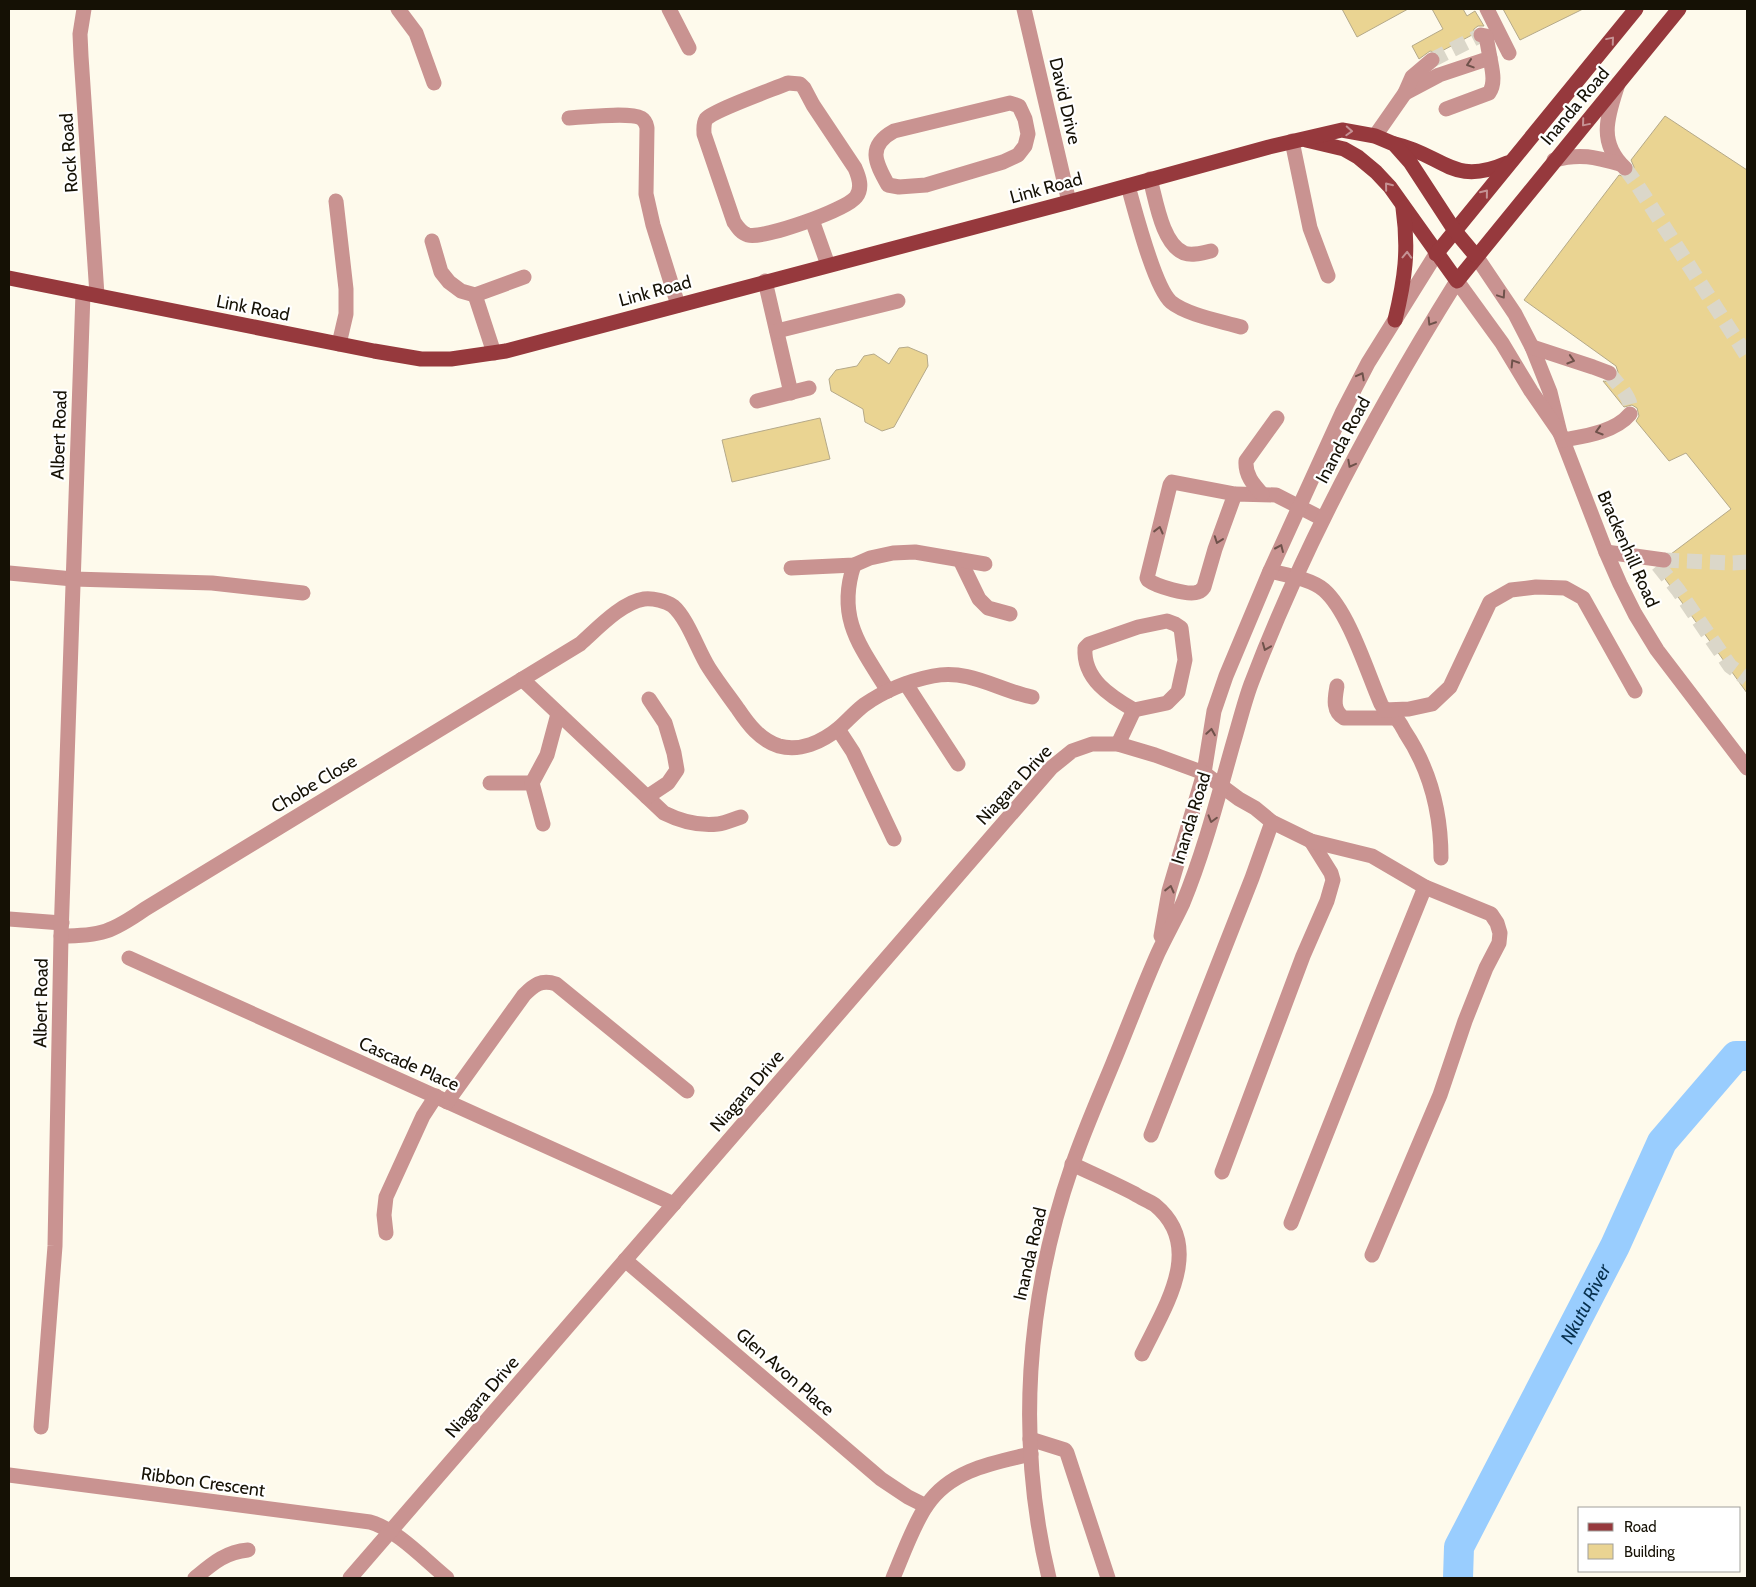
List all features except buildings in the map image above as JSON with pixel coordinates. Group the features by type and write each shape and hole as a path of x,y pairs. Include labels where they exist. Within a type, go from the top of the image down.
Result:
{"main road":[{"name":"Inanda Road","path":"1436,254 1636,9"},
{"name":"Inanda Road","path":"1456,281 1679,9"},
{"name":"Link Road","path":"9,278 339,344 421,359 451,359 494,353 1297,140 1342,130 1357,131 1394,144 1410,162 1455,231 1476,256"},
{"path":"1358,157 1375,136"},
{"name":"Link Road","path":"1297,140 1344,149 1358,157 1376,172 1403,205 1456,281"},
{"path":"1394,144 1418,151 1461,172 1487,171 1510,162"},
{"path":"1395,320 1406,264 1406,227 1403,205"}],"street":[{"name":"Rock Road","path":"84,9 80,34 90,294"},
{"path":"398,9 416,33 434,82"},
{"path":"669,9 689,48"},
{"name":"David Drive","path":"1024,9 1069,202"},
{"path":"1487,9 1509,53"},
{"path":"1446,109 1489,93 1493,88 1488,39 1486,36 1481,35"},
{"path":"1405,93 1439,75 1490,58"},
{"path":"1375,136 1405,93 1412,76 1432,60"},
{"path":"1554,160 1571,155 1588,156 1623,166 1610,145 1607,125 1620,81"},
{"path":"788,83 800,84 860,179 860,189 856,197 846,206 812,220 757,236 748,235 740,231 734,222 704,134 705,121 709,117 739,102 788,83"},
{"path":"1010,103 1019,106 1025,120 1028,134 1025,146 1018,156 1002,162 926,186 899,187 888,185 879,171 876,151 883,137 894,131 1010,103"},
{"path":"1025,120 1048,112"},
{"path":"569,118 630,116 640,117 645,121 647,128 646,194 653,225 678,305"},
{"path":"1297,140 1310,228 1328,276"},
{"path":"1150,180 1164,228 1170,241 1177,249 1185,253 1195,254 1211,251"},
{"path":"1128,186 1154,270 1161,288 1171,302 1185,310 1240,327"},
{"path":"336,201 346,289 346,314 339,344"},
{"path":"812,220 828,264"},
{"path":"432,241 441,272 461,291 475,296 524,277"},
{"name":"Inanda Road","path":"1157,954 1169,892 1204,773 1217,702 1226,676 1270,571 1342,413 1368,363 1436,254"},
{"name":"Brackenhill Road","path":"1476,256 1515,314 1532,347 1550,392 1562,436 1606,552 1628,599 1657,650 1747,768"},
{"path":"765,281 791,392"},
{"name":"Brackenhill Road","path":"1456,281 1502,344 1562,436"},
{"name":"Inanda Road","path":"1049,1578 1039,1538 1030,1447 1030,1376 1037,1309 1049,1244 1072,1164 1157,954 1183,903 1205,841 1249,688 1284,602 1323,519 1382,405 1456,281"},
{"name":"Albert Road","path":"41,1428 55,1255 62,930 73,579 90,294"},
{"path":"475,296 494,353"},
{"path":"777,331 898,301"},
{"path":"1532,347 1609,373"},
{"path":"757,400 809,388"},
{"path":"1562,436 1603,430 1620,423 1630,414"},
{"path":"1262,494 1247,473 1245,468 1246,461 1277,418"},
{"path":"1235,494 1215,548 1204,587 1200,591 1193,593 1176,591 1148,580 1150,561 1172,482 1235,494 1276,496 1323,519"},
{"path":"1606,552 1655,561"},
{"path":"791,568 854,565 870,558 893,553 924,553 985,564"},
{"path":"960,560 979,599 988,608 1010,614"},
{"path":"854,565 847,596 848,613 854,632 888,691"},
{"path":"1270,571 1312,582 1324,590 1339,610 1353,636 1368,676 1390,714 1411,740 1424,766 1434,794 1441,835 1441,858"},
{"path":"9,573 73,579 212,583 303,593"},
{"path":"1337,686 1336,710 1344,718 1390,714 1432,704 1450,687 1490,602 1511,590 1536,587 1565,588 1583,598 1635,690"},
{"name":"Chobe Close","path":"9,920 62,930 98,934 111,930 580,644 610,618 630,604 644,599 659,600 672,605 680,614 709,668 746,720 762,737 780,746 801,747 820,741 838,729 862,706 888,691 935,676 970,677 1032,698"},
{"path":"1167,621 1175,624 1181,628 1185,660 1178,692 1167,703 1134,710 1117,700 1095,680 1086,662 1084,648 1088,644 1138,627 1167,621"},
{"path":"522,679 664,813 690,822 719,824 741,817"},
{"path":"906,684 958,764"},
{"path":"646,797 668,783 677,770 665,723 649,699"},
{"path":"1118,744 1134,710"},
{"path":"543,824 532,783 547,755 558,714"},
{"path":"838,729 853,752 894,839"},
{"name":"Niagara Drive","path":"350,1578 1051,768 1072,751 1092,744 1118,744 1204,773 1272,822 1311,841 1372,856 1425,887 1491,914 1497,924 1500,933 1499,942 1486,968 1465,1021 1440,1096 1372,1255"},
{"path":"490,784 532,783"},
{"path":"1151,1135 1246,895 1272,822"},
{"path":"1222,1172 1303,956 1327,901 1333,880 1331,873 1311,841"},
{"path":"1291,1223 1425,887"},
{"name":"Cascade Place","path":"130,958 674,1204"},
{"path":"386,1233 384,1215 386,1197 420,1124 524,995 532,986 540,982 548,981 556,984 687,1090"},
{"path":"1072,1164 1154,1204 1171,1221 1178,1237 1180,1256 1178,1275 1142,1354"},
{"name":"Glen Avon Place","path":"625,1260 881,1478 908,1497 926,1506"},
{"path":"893,1578 926,1506 940,1489 957,1477 977,1467 1030,1447 1065,1450 1068,1453 1108,1578"},
{"name":"Ribbon Crescent","path":"9,1475 359,1520 379,1525 391,1532 447,1578"},
{"path":"195,1578 211,1565 234,1551 248,1550"}],"waterway":[{"name":"Nkutu River","path":"1458,1578 1459,1547 1615,1246 1662,1142 1736,1056 1747,1056"}],"tunnel":[{"path":"1432,60 1481,35"},
{"path":"1625,168 1747,356"},
{"path":"1609,373 1621,387 1630,403 1630,414"},
{"path":"1664,560 1747,562"},
{"path":"1658,565 1678,590 1730,666 1747,679"}]}
